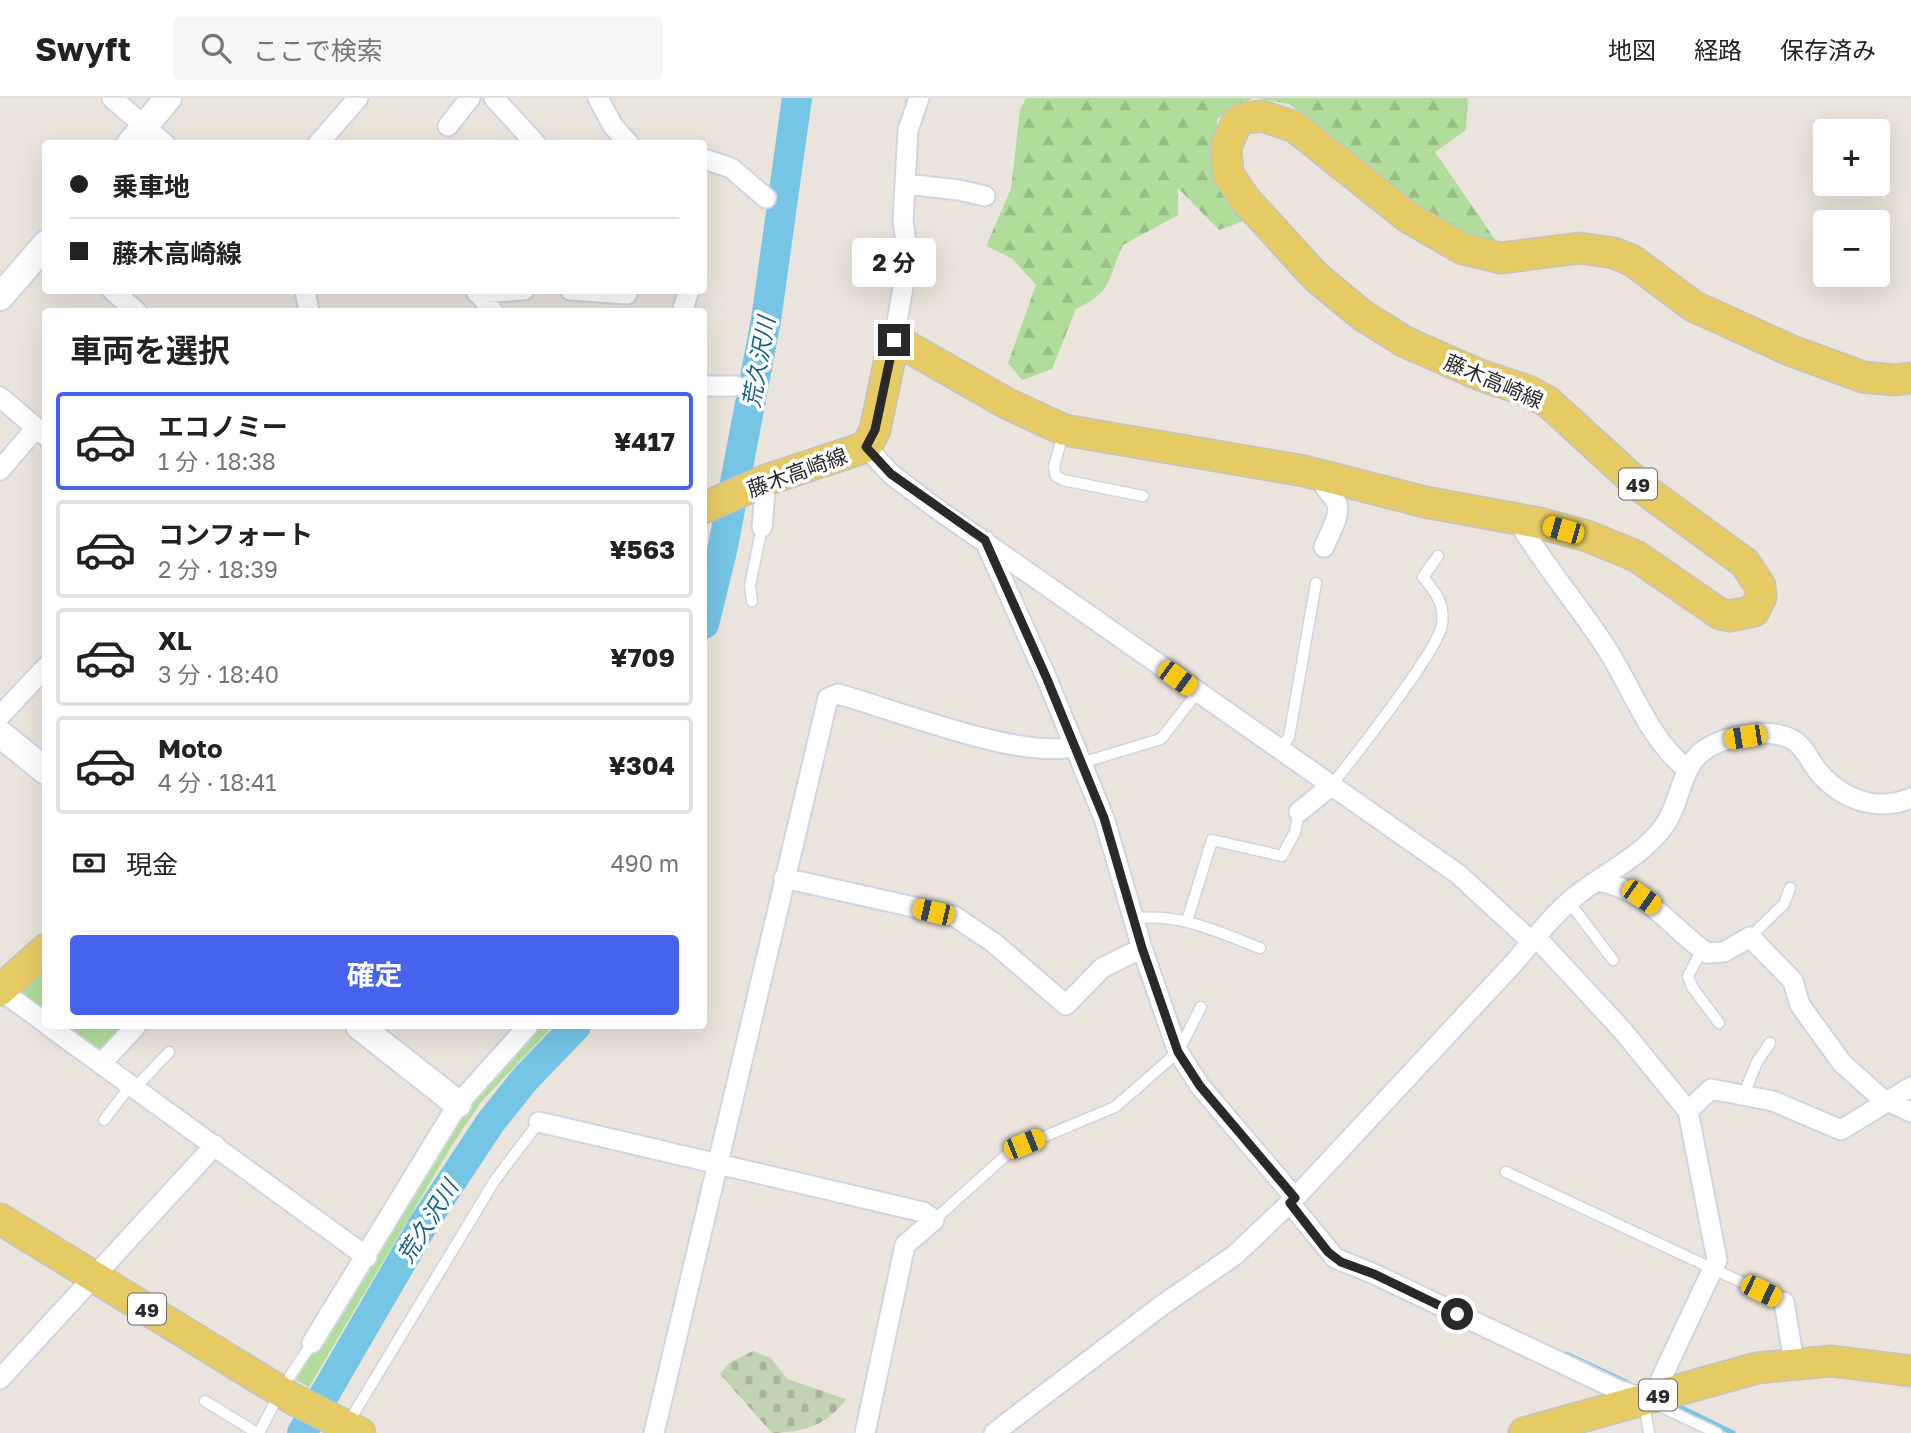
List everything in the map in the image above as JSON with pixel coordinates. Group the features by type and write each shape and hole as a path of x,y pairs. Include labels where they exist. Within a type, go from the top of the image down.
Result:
{"main road":[{"name":"藤木高崎線","path":"713,504 763,482 866,447 875,430 894,340 1006,403 1064,430 1322,475 1425,502 1516,518 1623,549 1720,614 1743,615 1759,605 1760,586 1745,563 1641,486 1548,402 1528,391 1445,360 1385,331 1316,276 1245,200 1228,174 1224,157 1228,138 1236,124 1254,115 1271,117 1295,127 1409,218 1463,249 1501,258 1580,248 1614,253 1633,261 1693,306 1792,351 1863,377 1895,380 1911,378"},
{"path":"0,990 42,953"},
{"name":"49","path":"0,1219 285,1394 350,1424"},
{"name":"49","path":"1524,1433 1727,1374 1794,1362 1861,1363 1911,1371"}],"street":[{"path":"112,98 138,135 168,98"},
{"path":"321,140 358,98"},
{"path":"448,126 470,98"},
{"path":"494,98 532,140"},
{"path":"598,98 613,126 625,140"},
{"path":"894,340 908,258 903,221 908,130 919,98"},
{"path":"707,160 731,168 766,198"},
{"path":"906,184 985,196"},
{"path":"0,297 42,249"},
{"path":"116,294 132,308"},
{"path":"478,294 490,308"},
{"path":"707,386 735,386"},
{"path":"0,397 41,432 0,470"},
{"path":"866,447 891,474 985,540 1197,693 1280,748 1458,874 1534,940 1623,1031 1688,1111 1717,1260 1648,1397 1618,1390 1374,1274 1341,1262 1328,1252 1293,1200 1200,1086 1178,1052 1142,948 1104,818 985,540"},
{"path":"1322,475 1322,485 1337,504 1337,515 1324,547"},
{"path":"762,527 763,482"},
{"path":"1516,518 1534,550 1622,673 1651,729 1673,758 1688,770"},
{"path":"0,716 42,671"},
{"path":"654,1433 828,698 832,695 893,709 992,741 1060,749 1077,755"},
{"path":"0,734 42,768"},
{"path":"994,1433 1066,1381 1101,1351 1235,1255 1293,1200 1569,902 1635,856 1663,827 1678,800 1688,770 1701,752 1720,742 1775,734 1786,737 1806,750 1818,771 1830,783 1869,804 1887,806 1911,798"},
{"path":"1299,812 1332,785"},
{"path":"784,878 954,916 994,943 1066,1005 1102,968 1142,948"},
{"path":"1598,881 1628,888 1707,953 1724,952 1749,937 1793,981 1800,1005 1842,1063 1881,1098 1911,1112"},
{"path":"0,990 42,1020"},
{"path":"54,1029 367,1257"},
{"path":"101,1064 133,1029"},
{"path":"363,1029 458,1104"},
{"path":"312,1343 367,1257 458,1104 525,1029"},
{"path":"1688,1111 1711,1089 1744,1094 1796,1109 1841,1130 1911,1087"},
{"path":"539,1122 923,1212 934,1220 905,1245 865,1433"},
{"path":"0,1379 215,1145"},
{"path":"1784,1303 1794,1362"}],"lane":[{"path":"1064,430 1054,467 1056,476 1063,480 1143,496"},
{"path":"752,601 750,585 762,527"},
{"path":"1332,785 1413,674 1442,627 1442,603 1423,578 1438,556"},
{"path":"1280,748 1289,737 1316,583"},
{"path":"1077,755 1161,739 1197,693"},
{"path":"1187,921 1212,840 1282,856 1296,832 1299,812"},
{"path":"1749,937 1784,904 1790,888"},
{"path":"1569,902 1613,960"},
{"path":"1133,919 1152,916 1187,921 1260,948"},
{"path":"1702,950 1688,976 1719,1023"},
{"path":"934,1220 1002,1156 1115,1107 1178,1052 1201,1007"},
{"path":"1744,1094 1757,1062 1770,1043"},
{"path":"104,1120 133,1086 169,1052"},
{"path":"350,1424 495,1181 539,1122"},
{"path":"1506,1172 1784,1303"},
{"path":"205,1401 258,1433 285,1394 312,1343"},
{"path":"1649,1433 1648,1397 1717,1433"}],"green space":[{"path":"1026,98 1253,98 1218,118 1214,143 1252,218 1219,230 1178,188 1178,215 1123,245 1103,290 1076,309 1052,369 1022,380 1008,363 1036,285 1013,259 986,246 1011,189 1020,110"},
{"path":"1257,98 1468,98 1466,130 1435,152 1498,244 1472,240 1435,223 1289,104"},
{"path":"42,963 42,1012 19,995 19,984"},
{"path":"66,1029 123,1029 105,1048 95,1049"},
{"path":"534,1029 550,1029 481,1102 452,1145 309,1387 296,1380 455,1123"},
{"path":"753,1351 771,1358 787,1379 846,1399 831,1415 814,1426 772,1433 720,1374 729,1363"}],"waterway":[{"name":"荒久沢川","path":"707,612 722,551 766,320 797,98"},
{"name":"荒久沢川","path":"302,1433 424,1223 490,1123 525,1079 573,1029"},
{"path":"1566,1354 1626,1382"},
{"path":"1678,1406 1733,1433"}],"route":[{"path":"894,340 875,430 866,447 891,474 985,540 1047,679 1104,818 1142,948 1167,1027 1178,1052 1200,1086 1295,1198 1290,1203 1328,1252 1341,1262 1359,1267 1457,1314"}]}
